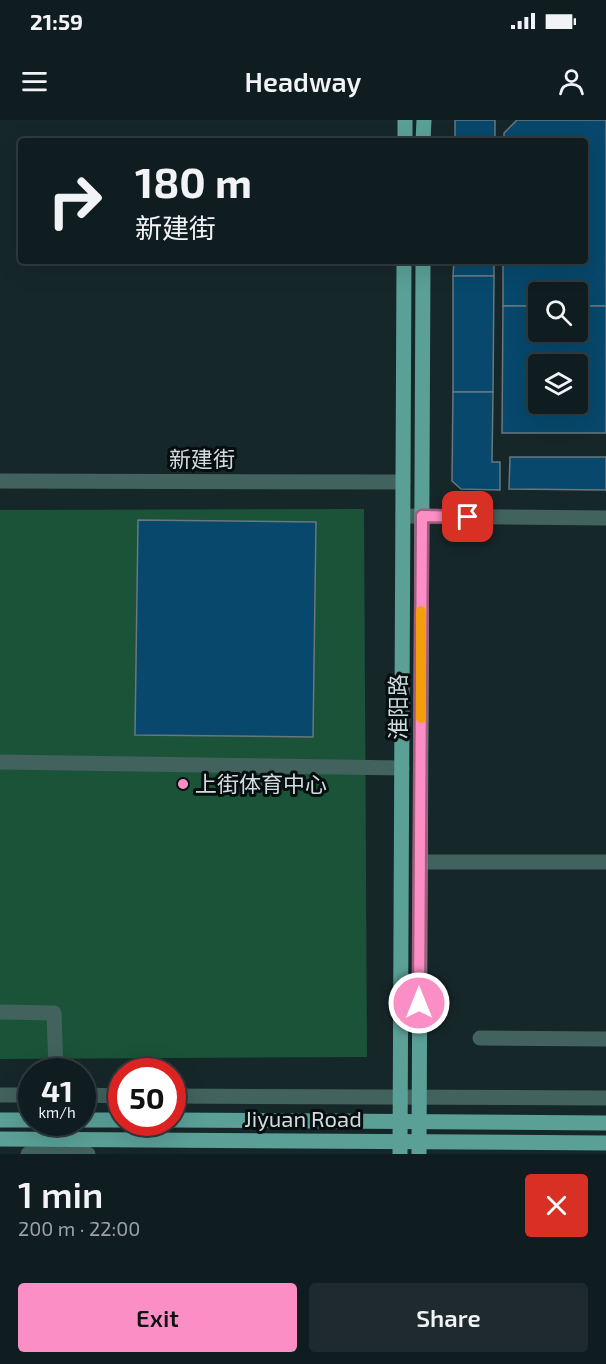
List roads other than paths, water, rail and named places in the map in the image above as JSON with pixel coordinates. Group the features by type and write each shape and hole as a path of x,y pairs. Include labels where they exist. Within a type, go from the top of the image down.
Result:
{"main road":[{"path":"405,120 405,138"},
{"path":"423,120 423,138"},
{"name":"淮阳路","path":"400,1148 404,264"},
{"name":"淮阳路","path":"419,1148 423,264"},
{"path":"0,1120 18,1120"},
{"name":"Jiyuan Road","path":"186,1120 606,1123"},
{"name":"Jiyuan Road","path":"0,1139 400,1148 606,1143"}],"street":[{"name":"新建街","path":"0,482 403,482"},
{"path":"403,516 606,518"},
{"path":"0,762 402,768"},
{"path":"420,862 606,862"},
{"path":"0,1012 54,1012 56,1058"},
{"path":"480,1038 606,1040"},
{"path":"0,1095 18,1095"},
{"path":"186,1096 606,1098"},
{"path":"28,1154 88,1154"}],"place":[{"name":"上街体育中心","path":"183,784"}]}
